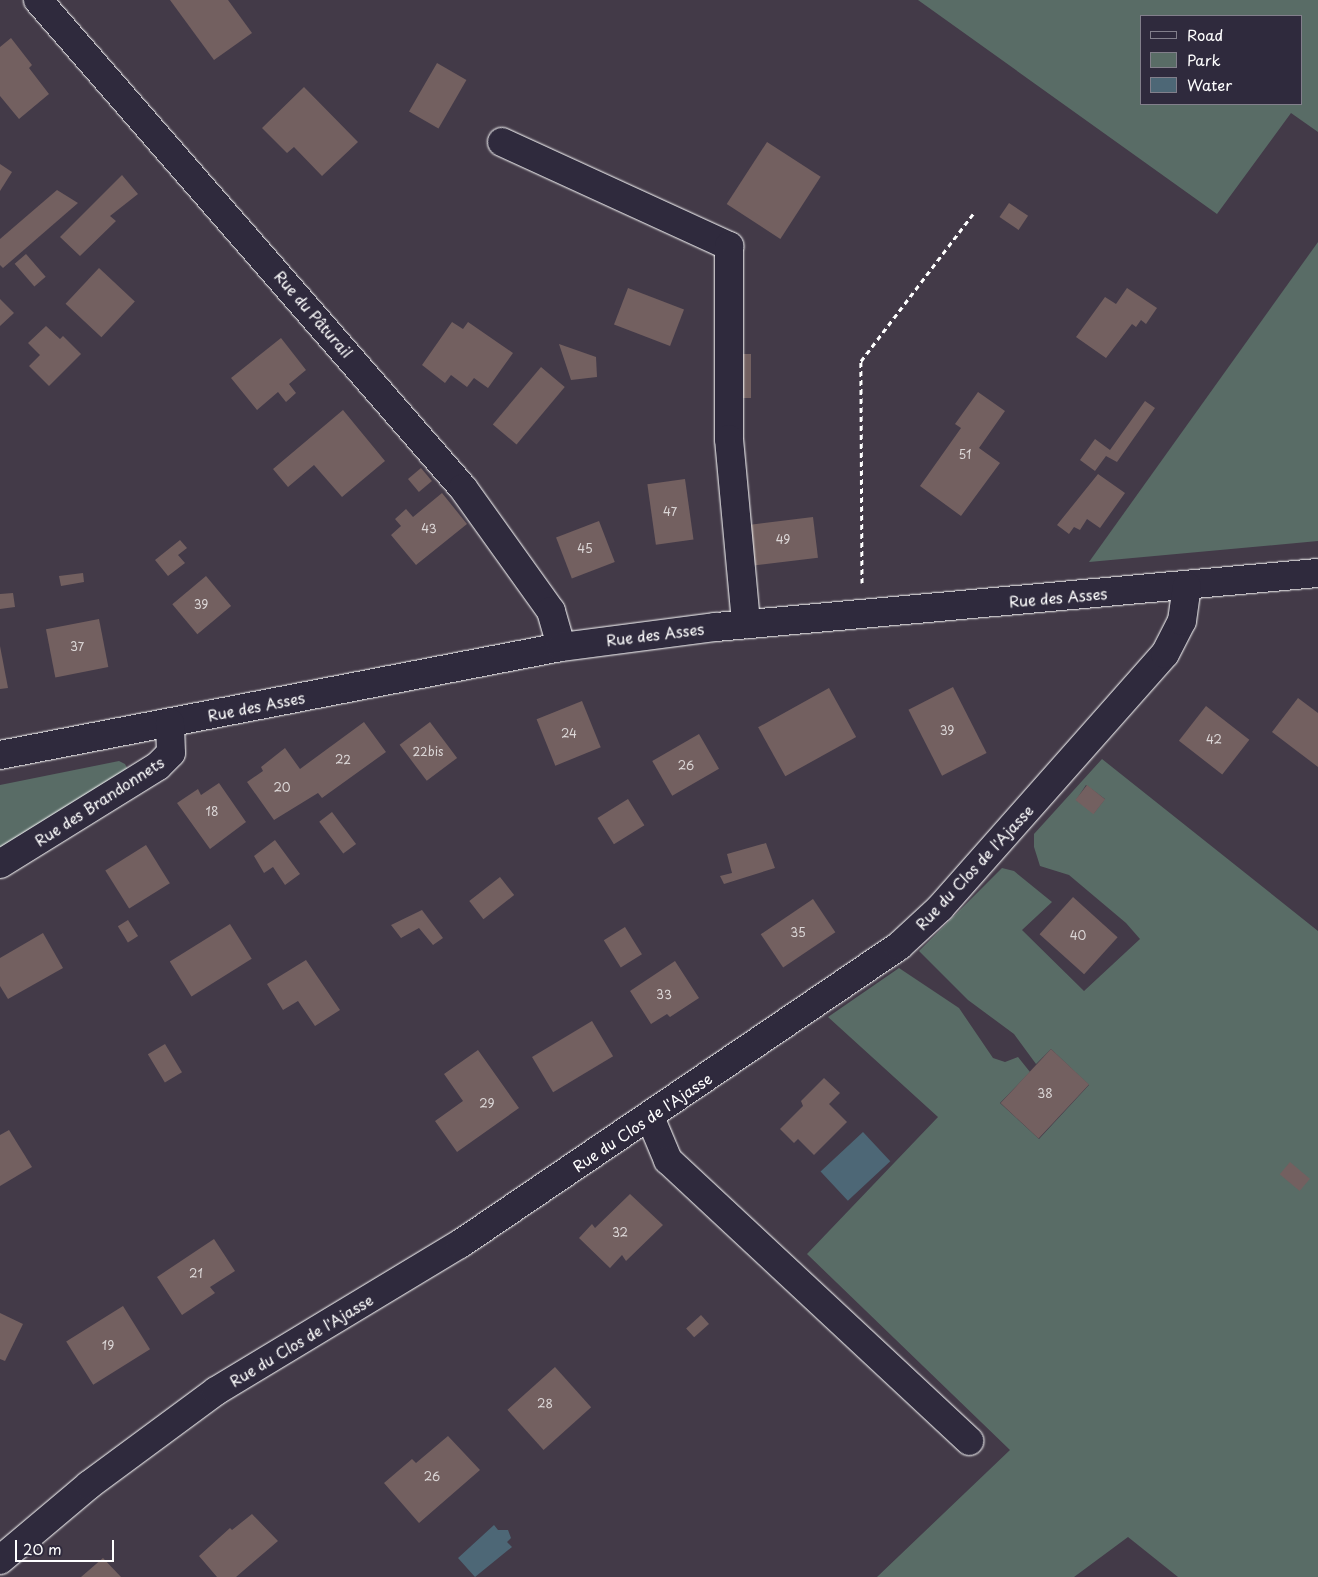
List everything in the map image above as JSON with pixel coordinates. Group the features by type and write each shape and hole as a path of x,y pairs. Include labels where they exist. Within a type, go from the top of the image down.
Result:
{"street":[{"name":"Rue du Pâturail","path":"38,0 463,488 551,610 561,647"},
{"path":"502,142 729,246 729,439 746,624"},
{"name":"Rue des Asses","path":"0,755 561,647 746,624 1318,573"},
{"name":"Rue du Clos de l'Ajasse","path":"0,1560 89,1485 216,1391 460,1244 650,1117 899,946 940,908 1165,654 1182,621 1187,586"},
{"name":"Rue des Brandonnets","path":"0,864 158,766 171,753 170,723"},
{"path":"650,1117 668,1160 969,1441"}],"path":[{"path":"862,614 861,361 973,214"}],"green space":[{"path":"918,0 1318,0 1318,132 1291,113 1217,214"},
{"path":"1318,242 1318,541 1089,562"},
{"path":"1102,759 1318,931 1318,1577 1178,1577 1128,1537 1074,1577 877,1577 1010,1450 807,1254 938,1117 828,1017 899,968 959,1008 993,1058 1005,1062 1018,1057 1030,1072 1000,1103 1039,1139 1089,1085 1051,1049 1036,1064 1014,1034 968,1000 919,951 1002,868 1014,871 1052,902 1022,930 1084,991 1140,939 1126,923 1069,875 1040,866 1034,847 1034,834","holes":["1086,785 1105,799 1094,813 1076,800"]},
{"path":"119,761 125,764 129,772 0,852 0,785"}],"water":[{"path":"863,1132 890,1161 848,1201 821,1172"},
{"path":"494,1525 498,1530 508,1530 511,1538 507,1542 512,1547 475,1577 458,1558"}],"building":[{"path":"170,0 228,0 252,33 214,60"},
{"path":"11,38 32,65 29,68 49,94 19,119 0,96 0,47"},
{"path":"437,63 466,80 438,128 409,111"},
{"path":"304,87 358,142 322,176 294,147 287,153 262,128"},
{"path":"767,142 821,177 780,239 727,204"},
{"path":"0,164 12,172 0,191"},
{"path":"122,175 138,194 110,216 116,221 80,256 60,237"},
{"path":"57,190 78,203 3,268 0,265 0,239"},
{"path":"1009,203 1028,216 1019,230 999,217"},
{"path":"26,254 46,277 34,286 15,264"},
{"path":"99,268 135,301 101,337 66,304"},
{"path":"628,288 684,310 670,346 614,324"},
{"path":"1127,288 1157,308 1146,324 1141,320 1136,327 1132,324 1106,358 1076,337 1105,297 1116,304"},
{"path":"0,299 14,313 0,326"},
{"path":"452,322 463,329 468,322 513,353 488,388 474,378 467,387 451,375 445,383 422,365"},
{"path":"46,326 60,339 63,336 81,354 49,386 29,366 40,355 28,343"},
{"path":"281,338 306,370 289,384 296,393 286,402 278,392 257,410 231,378"},
{"path":"559,344 596,357 597,377 571,380"},
{"path":"733,354 751,354 751,398 733,398"},
{"path":"541,367 565,387 517,444 493,424"},
{"path":"978,392 1005,411 979,448 1000,463 961,516 920,486 961,428 955,424"},
{"path":"1145,401 1155,408 1117,462 1106,456 1095,471 1080,460 1095,439 1110,450"},
{"path":"343,410 385,461 342,497 314,465 288,487 273,469"},
{"path":"421,468 432,481 419,492 408,479"},
{"path":"1098,474 1125,493 1100,528 1087,519 1080,530 1074,527 1069,534 1057,525"},
{"path":"685,479 693,539 656,545 647,484"},
{"path":"442,493 467,524 416,565 391,535 401,526 395,519 406,509 413,517"},
{"path":"813,517 818,558 753,566 748,525"},
{"path":"599,521 615,562 572,579 556,537"},
{"path":"180,540 187,548 178,555 185,563 168,576 155,560"},
{"path":"83,573 84,582 61,586 59,576"},
{"path":"206,576 231,606 197,634 172,604"},
{"path":"13,593 15,607 0,609 0,594"},
{"path":"99,619 108,667 55,677 46,629"},
{"path":"0,646 8,688 0,689"},
{"path":"953,687 987,753 942,776 908,710"},
{"path":"829,688 856,737 785,776 758,727"},
{"path":"1298,698 1318,713 1318,767 1272,732"},
{"path":"582,701 601,747 555,766 537,719"},
{"path":"1206,706 1249,740 1222,775 1179,741"},
{"path":"364,722 386,752 322,798 318,793 274,820 247,782 263,771 261,767 285,748 300,769"},
{"path":"430,722 457,758 427,781 400,745"},
{"path":"699,734 719,769 672,796 652,761"},
{"path":"219,783 246,822 210,849 177,803 198,789 201,795"},
{"path":"1087,785 1105,799 1093,814 1075,800"},
{"path":"628,799 644,825 614,844 597,818"},
{"path":"332,812 356,844 343,854 319,822"},
{"path":"275,840 300,874 285,885 273,867 264,873 254,856"},
{"path":"766,843 775,868 724,884 720,876 732,873 727,854"},
{"path":"146,845 170,883 129,909 105,870"},
{"path":"500,877 514,895 483,919 469,901"},
{"path":"1073,897 1118,937 1084,974 1040,934"},
{"path":"813,899 835,932 783,967 761,934"},
{"path":"422,910 443,938 433,945 419,928 401,938 391,925"},
{"path":"128,920 138,936 128,942 118,926"},
{"path":"230,924 252,959 192,996 170,962"},
{"path":"625,927 642,954 621,967 604,940"},
{"path":"43,933 63,968 8,999 0,986 0,958"},
{"path":"306,960 340,1010 315,1026 298,1001 283,1010 267,984"},
{"path":"675,961 699,998 670,1017 667,1014 651,1024 630,991"},
{"path":"592,1021 613,1056 553,1092 532,1057"},
{"path":"165,1044 182,1072 165,1083 148,1054"},
{"path":"1051,1049 1089,1084 1039,1139 1001,1103"},
{"path":"478,1050 519,1108 457,1152 435,1121 463,1101 444,1074"},
{"path":"824,1078 840,1093 829,1104 847,1122 814,1155 798,1139 794,1143 780,1129 803,1106 801,1101"},
{"path":"9,1130 32,1167 0,1186 0,1135"},
{"path":"1290,1162 1310,1179 1300,1191 1280,1174"},
{"path":"630,1194 663,1225 626,1261 622,1255 610,1268 579,1238 592,1224 595,1228"},
{"path":"214,1239 235,1271 210,1287 215,1293 182,1315 157,1277"},
{"path":"123,1306 150,1349 93,1385 66,1342"},
{"path":"0,1313 23,1324 5,1361 0,1359"},
{"path":"701,1315 709,1324 694,1337 686,1328"},
{"path":"555,1367 591,1407 544,1450 507,1410"},
{"path":"448,1436 480,1470 419,1523 384,1483 412,1459 416,1463"},
{"path":"252,1514 278,1541 236,1577 217,1577 199,1556 230,1528 232,1530"},
{"path":"103,1558 121,1577 81,1577"}]}
